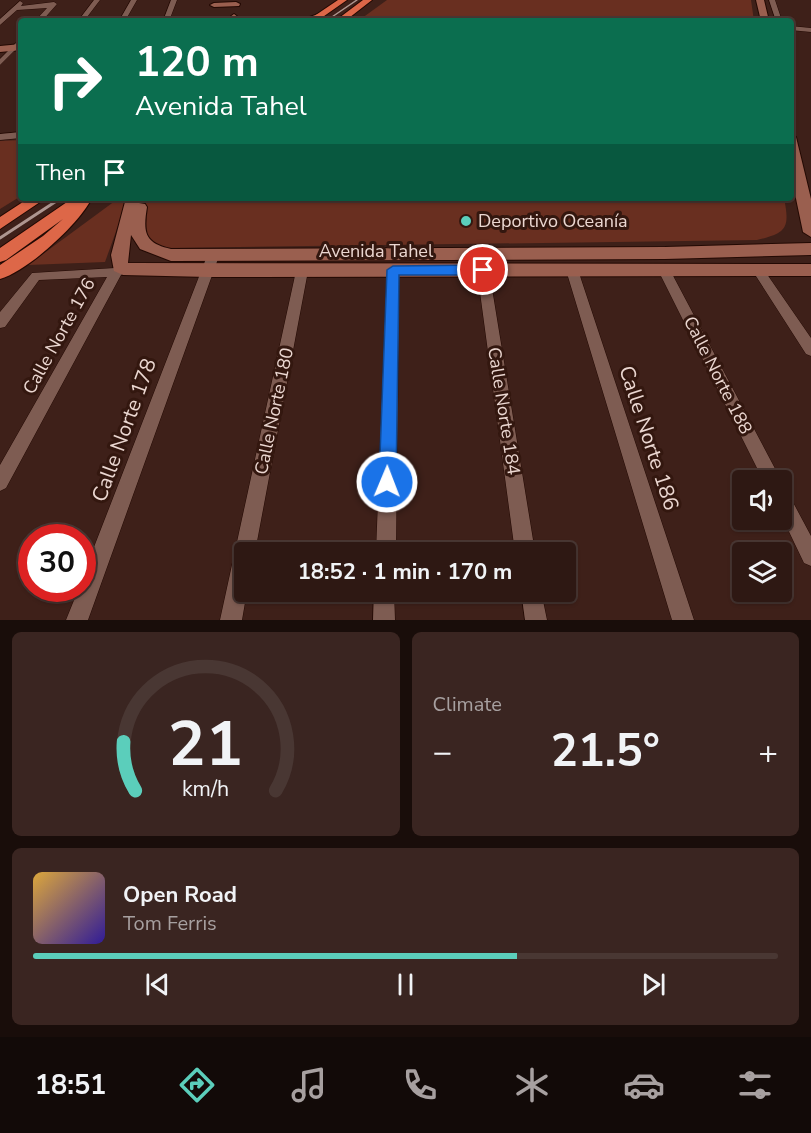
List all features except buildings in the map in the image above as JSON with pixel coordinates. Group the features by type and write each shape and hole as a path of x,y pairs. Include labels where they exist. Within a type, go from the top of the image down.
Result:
{"highway":[{"path":"316,18 343,0"},
{"path":"343,18 368,0"},
{"path":"0,224 34,201"},
{"path":"0,256 80,201"},
{"path":"0,273 68,222 80,209 83,201"},
{"path":"0,219 24,208"}],"street":[{"path":"0,23 24,0"},
{"path":"41,18 57,0"},
{"path":"83,18 97,0"},
{"path":"124,18 134,0"},
{"path":"167,18 174,0"},
{"path":"760,0 764,18"},
{"path":"772,0 778,18"},
{"path":"213,6 236,2 236,18"},
{"path":"15,8 51,6"},
{"path":"794,28 811,30"},
{"path":"0,49 17,48"},
{"path":"0,63 17,48"},
{"path":"0,137 18,135"},
{"path":"794,155 811,232"},
{"path":"120,271 119,255 132,201"},
{"name":"Avenida Tahel","path":"142,201 136,228 137,235 146,246 171,255 210,264 302,270 811,270"},
{"name":"Avenida Tahel","path":"0,324 36,276 210,264 811,249"},
{"name":"Calle Norte 178","path":"77,620 210,264"},
{"name":"Calle Norte 180","path":"247,542 302,270"},
{"path":"386,542 393,270"},
{"name":"Calle Norte 184","path":"483,270 524,542"},
{"name":"Calle Norte 186","path":"573,270 683,620"},
{"name":"Calle Norte 188","path":"664,270 767,470"},
{"path":"758,270 811,350"},
{"name":"Calle Norte 176","path":"0,482 120,271"},
{"path":"792,519 811,556"},
{"name":"Calle Norte 180","path":"231,620 235,602"},
{"path":"384,602 384,620"},
{"path":"533,602 536,620"}],"shaded area":[{"path":"387,0 751,0 754,18 362,18"},
{"path":"18,140 18,198 0,209 0,141"},
{"path":"115,201 127,201 105,262 28,265"},
{"name":"Deportivo Oceanía","path":"147,201 784,201 787,216 784,228 780,232 757,240 168,248 152,241 147,236 143,223"}],"railway":[{"path":"330,18 357,0"},
{"path":"0,238 56,201"}],"place":[{"name":"Deportivo Oceanía","path":"466,221"}],"route":[{"path":"387,482 393,270 483,270"}]}
